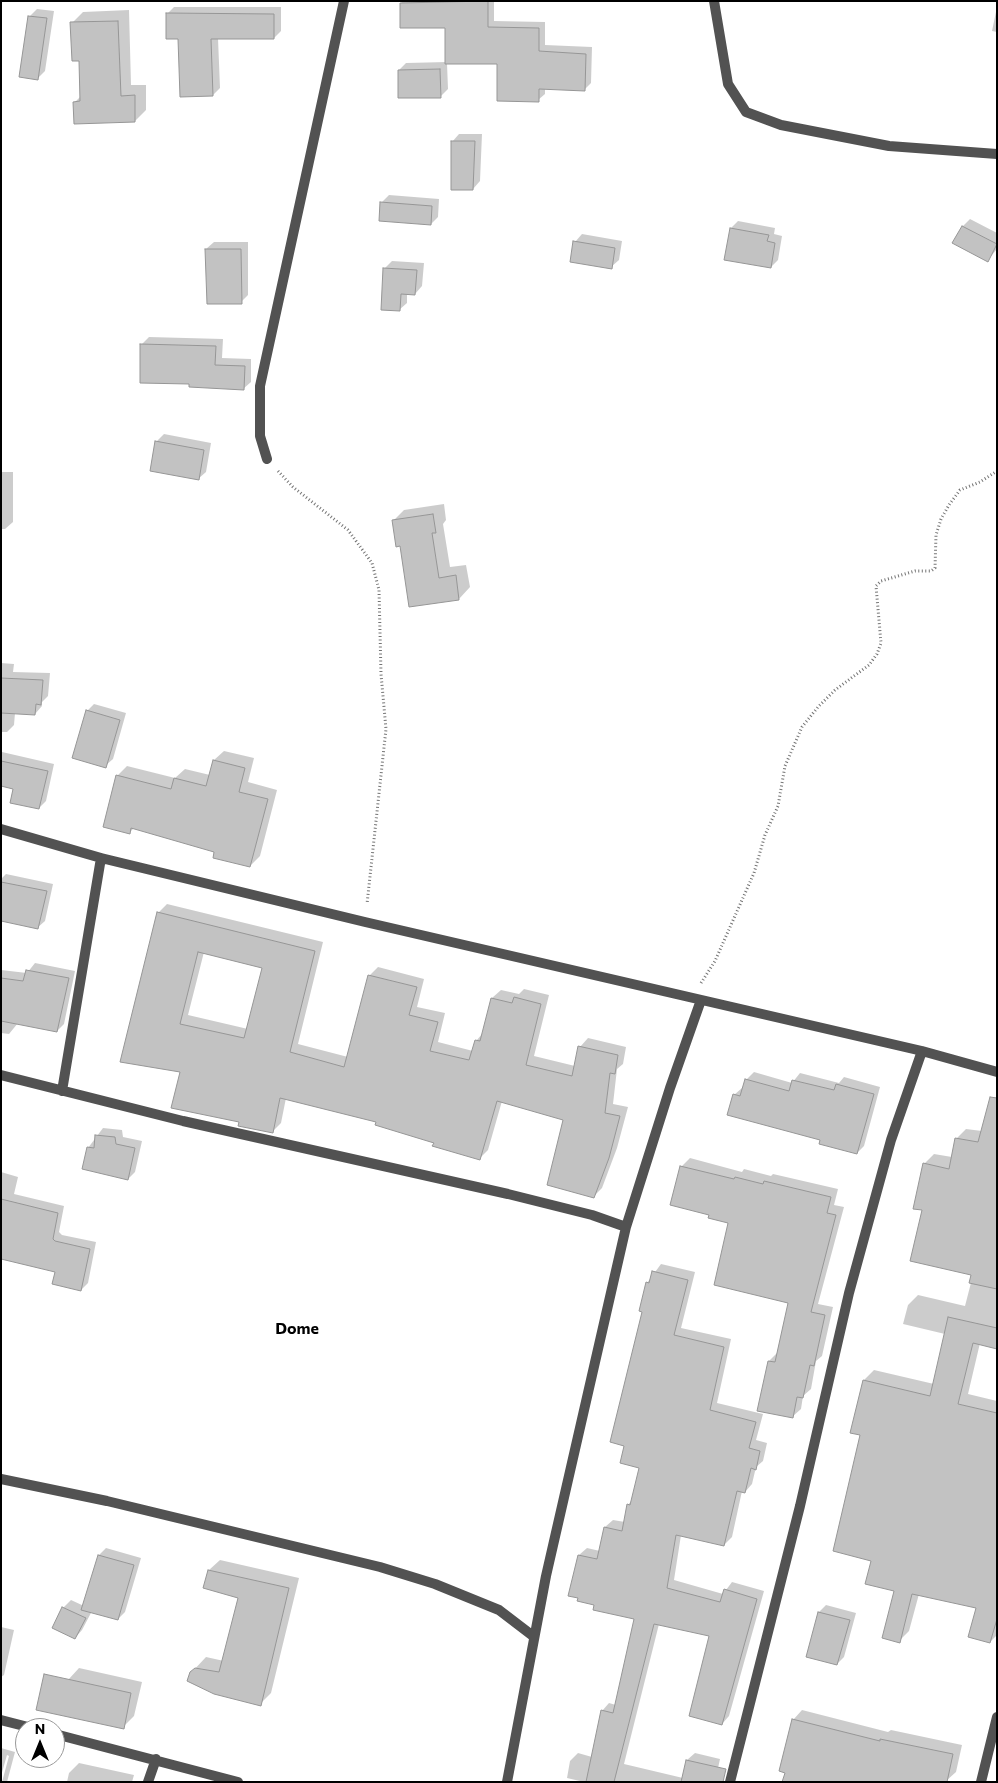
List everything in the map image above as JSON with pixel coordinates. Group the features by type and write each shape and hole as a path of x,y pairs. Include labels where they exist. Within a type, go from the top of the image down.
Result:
{"street":[{"path":"267,460 260,436 260,386 344,1"},
{"path":"714,1 728,84 746,112 781,124 889,146 997,154"},
{"path":"1,829 102,858 365,922 922,1051 997,1072"},
{"path":"62,1091 102,858"},
{"path":"507,1782 528,1676 533,1636 565,1488 591,1386 626,1227 696,999"},
{"path":"730,1782 800,1506 852,1283 891,1140 922,1051"},
{"path":"1,1075 183,1121 508,1194 592,1215 626,1227"},
{"path":"1,1479 107,1501 380,1567 435,1584 499,1610 533,1636"},
{"path":"981,1782 997,1717"},
{"path":"1,1720 15,1724"},
{"path":"65,1736 238,1782"},
{"path":"148,1782 156,1759"}],"path":[{"path":"267,460 293,487 348,530 372,563 379,590 381,674 386,729 365,922"},
{"path":"696,999 754,873 765,835 778,806 788,759 802,727 830,696 869,665 877,654 881,643 876,586 881,580 914,571 935,568 936,536 941,519 949,504 960,490 980,482 997,471"}],"building":[{"path":"488,1 488,27 539,28 539,51 586,54 585,91 539,89 539,102 497,101 497,64 445,64 445,28 400,28 400,3"},
{"path":"166,13 274,14 274,39 211,39 213,96 180,97 178,39 166,39"},
{"path":"28,16 47,18 38,80 19,77"},
{"path":"118,21 121,96 135,95 135,122 74,124 73,102 80,101 79,61 72,61 70,22"},
{"path":"440,69 441,98 398,98 398,70"},
{"path":"451,141 475,141 473,190 451,190"},
{"path":"380,202 432,206 431,225 379,221"},
{"path":"962,226 997,244 988,262 952,243"},
{"path":"730,228 769,235 767,241 775,243 771,268 724,260"},
{"path":"573,241 615,248 612,269 570,262"},
{"path":"205,249 241,249 242,304 207,304"},
{"path":"383,268 417,270 415,295 401,294 400,311 381,310"},
{"path":"140,344 216,346 215,365 245,366 244,390 189,387 189,384 140,383"},
{"path":"155,441 204,450 199,480 150,471"},
{"path":"433,514 436,533 432,533 439,578 456,575 459,600 409,607 400,546 396,547 392,520"},
{"path":"1,678 43,680 41,705 36,704 35,715 1,713"},
{"path":"86,710 120,720 106,768 72,758"},
{"path":"213,760 245,768 239,792 268,799 250,867 213,858 214,852 131,828 130,834 103,827 116,775 171,789 174,778 206,786"},
{"path":"1,761 48,771 39,809 10,803 13,789 1,786"},
{"path":"1,882 47,891 38,929 1,921"},
{"path":"157,912 315,951 290,1052 344,1067 368,975 417,987 409,1015 438,1022 430,1051 469,1060 475,1040 480,1041 491,998 512,1003 514,997 541,1004 526,1065 572,1076 578,1046 618,1055 615,1074 610,1073 605,1113 620,1116 609,1158 594,1198 547,1185 563,1120 497,1101 480,1160 432,1146 434,1143 375,1125 376,1122 280,1098 273,1133 238,1126 239,1122 171,1108 180,1072 120,1062","holes":["198,952 262,968 244,1038 180,1024"]},
{"path":"26,970 69,978 57,1032 1,1021 1,978 23,981"},
{"path":"745,1079 789,1091 792,1080 834,1090 836,1084 874,1094 857,1154 819,1144 820,1140 727,1115 733,1094 740,1096"},
{"path":"990,1097 997,1098 997,1289 969,1283 971,1275 910,1261 922,1210 913,1209 923,1163 949,1169 955,1138 978,1142"},
{"path":"95,1135 115,1137 116,1144 135,1148 128,1180 82,1169 87,1147 94,1148"},
{"path":"680,1166 734,1179 735,1177 763,1184 764,1181 831,1197 827,1213 836,1215 811,1312 825,1315 814,1366 810,1365 803,1398 797,1397 793,1418 757,1411 768,1361 775,1362 788,1303 714,1285 728,1223 708,1218 709,1215 670,1205"},
{"path":"1,1199 58,1213 53,1239 90,1249 81,1291 52,1284 55,1272 1,1259"},
{"path":"652,1271 688,1280 674,1335 724,1347 710,1410 756,1422 749,1448 760,1451 756,1470 751,1468 745,1493 737,1491 724,1546 676,1535 667,1588 720,1602 724,1589 757,1599 722,1725 689,1716 709,1636 654,1624 614,1782 586,1782 601,1710 613,1713 634,1619 593,1610 594,1605 577,1601 578,1598 568,1596 578,1555 597,1559 604,1527 622,1531 627,1504 630,1505 639,1468 620,1463 624,1446 610,1442 642,1312 639,1311 646,1282 649,1283"},
{"path":"948,1317 997,1328 997,1349 973,1343 958,1404 997,1413 997,1619 990,1643 968,1637 976,1608 912,1594 900,1643 882,1638 894,1591 865,1584 871,1561 833,1551 860,1435 850,1433 863,1380 930,1396"},
{"path":"98,1555 134,1565 118,1620 81,1610"},
{"path":"208,1570 289,1588 261,1706 214,1694 187,1681 190,1672 195,1668 219,1672 238,1598 203,1588"},
{"path":"62,1607 86,1618 75,1639 52,1628"},
{"path":"818,1612 850,1620 837,1665 806,1657"},
{"path":"44,1674 131,1693 124,1729 36,1710"},
{"path":"792,1719 880,1741 880,1739 953,1754 947,1782 782,1782 785,1773 779,1771"},
{"path":"686,1760 726,1769 723,1782 681,1782"}],"district":[{"name":"Dome","path":"297,1329"}]}
